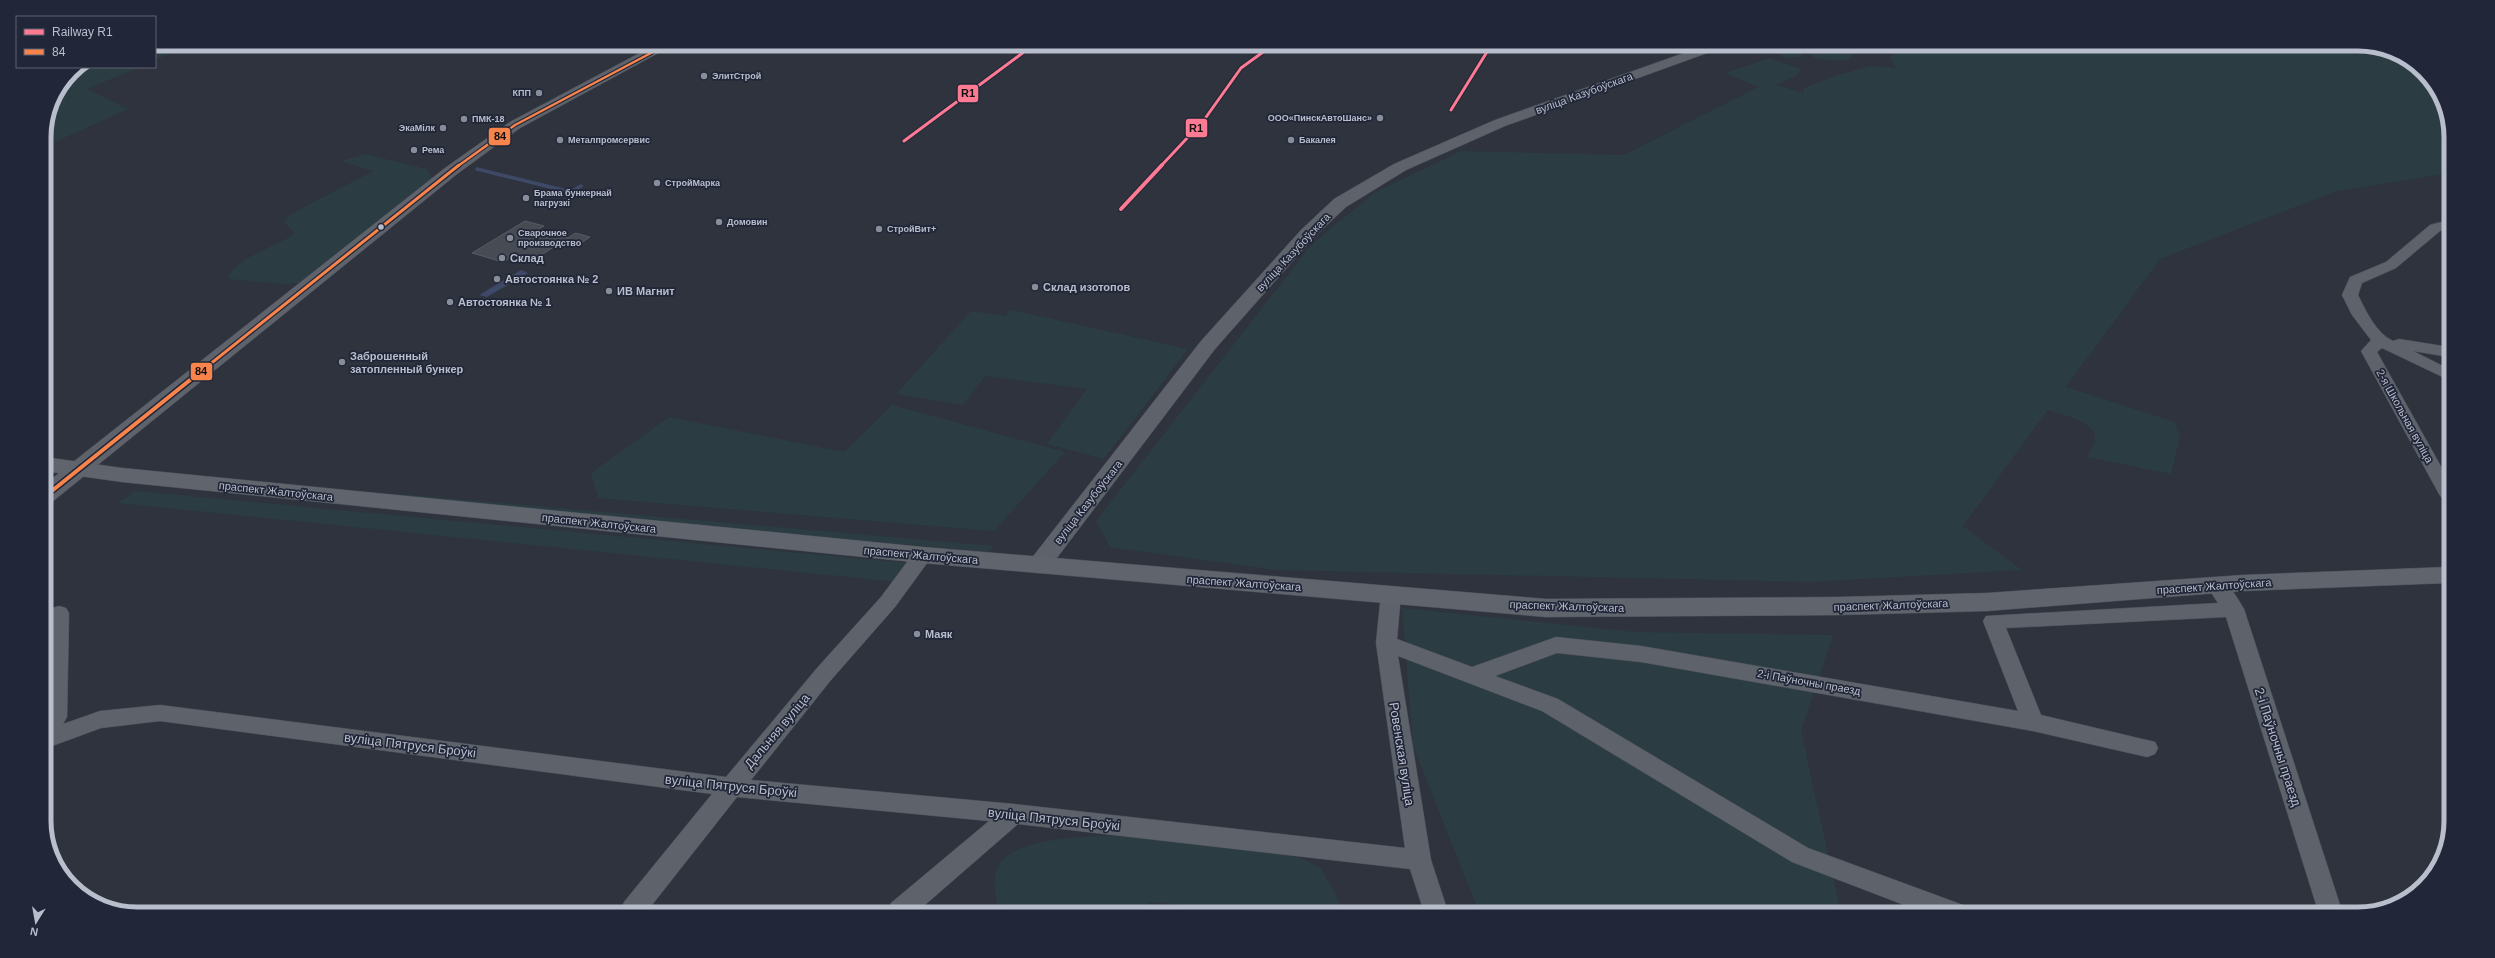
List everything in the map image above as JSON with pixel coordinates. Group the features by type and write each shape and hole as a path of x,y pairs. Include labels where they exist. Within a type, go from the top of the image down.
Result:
{"main road":[{"name":"праспект Жалтоўскага","path":"51,465 79,470 923,555 1212,581 1391,594 1546,608 1768,607 1987,602 2216,585 2444,575"}],"street":[{"path":"51,492 451,171 498,136 655,51"},
{"name":"вуліца Казубоўскага","path":"1039,565 1208,345 1307,234 1340,203 1400,167 1500,123 1706,51"},
{"path":"2444,226 2435,228 2391,265 2356,280 2350,295 2360,315 2380,341 2444,373"},
{"path":"2380,341 2444,351"},
{"name":"2-я Школьная вуліца","path":"2380,341 2369,351 2444,487"},
{"name":"Дальняя вуліца","path":"635,907 730,788 829,668 904,586 923,555"},
{"name":"2-і Паўночны праезд","path":"2216,585 2234,609 2329,907"},
{"name":"Ровенская вуліца","path":"1391,594 1386,642 1398,733 1419,860 1434,907"},
{"path":"2033,722 1994,621 2234,609"},
{"name":"вуліца Пятруся Броўкі","path":"51,727 56,717 59,613"},
{"path":"1386,642 1550,705 1800,855 1938,907"},
{"name":"2-і Паўночны праезд","path":"1473,675 1556,645 1641,654 2033,722 2147,748"},
{"name":"вуліца Пятруся Броўкі","path":"51,737 100,720 160,713 730,788 1014,814 1419,860"},
{"path":"905,907 1014,814"}],"shaded area":[{"path":"156,51 176,51 156,60"},
{"path":"1773,51 1800,51 1803,54 1800,57 1786,58"},
{"path":"1806,51 1854,51 1855,54 1848,60 1837,61 1823,60 1807,53"},
{"path":"1901,51 2358,51 2375,53 2401,62 2419,76 2430,89 2439,109 2444,131 2444,174 2337,191 2160,259 2066,387 2175,422 2180,438 2171,474 2087,457 2095,440 2094,433 2090,428 2085,423 2078,420 2048,410 1963,526 2022,570 1809,582 1275,570 1110,547 1096,521 1312,244 1374,193 1461,151 1624,155 1758,87 1725,73 1770,58 1801,69 1796,76 1776,85 1804,93 1804,88 1837,75 1871,66 1896,68 1889,56"},
{"path":"85,68 138,68 87,89 128,109 51,144 54,114 62,94 76,76"},
{"path":"366,154 427,169 433,180 301,283 285,284 228,279 231,272 238,265 295,233 284,222 291,214 373,171 340,161"},
{"path":"1011,310 1188,349 1104,459 1047,444 1087,389 985,376 963,405 896,394 971,311 1005,316"},
{"path":"892,405 1065,452 994,531 598,498 591,473 669,417 844,452"},
{"path":"135,491 907,563 898,582 118,503"},
{"path":"387,493 994,546 988,552 383,497"},
{"path":"1402,608 1635,632 1833,635 1801,731 1840,907 1477,907 1413,746"},
{"path":"1125,835 1288,852 1320,867 1338,899 1339,907 1190,907 1150,902 1146,907 1024,907 997,904 995,875 999,865 1008,855 1021,848 1038,843 1077,837"}],"water":[{"path":"521,270 528,273 487,297 479,295"}],"building":[{"path":"525,221 544,226 537,230 568,238 575,233 590,237 575,247 560,243 535,259 517,254 503,262 472,253"}],"waterway":[{"path":"477,169 571,192 581,186"}],"rail line":[{"name":"R1","path":"904,141 1025,51"},
{"name":"R1","path":"1121,209 1204,120 1222,92 1241,68 1264,51"},
{"name":"R1","path":"1451,110 1488,51"}],"transit line":[{"name":"84","path":"53,490 451,171 515,125 655,51"}],"place":[{"name":"ЭлитСтрой","path":"704,76"},
{"name":"КПП","path":"539,93"},
{"name":"ООО«ПинскАвтоШанс»","path":"1380,118"},
{"name":"ПМК-18","path":"464,119"},
{"name":"ЭкаМілк","path":"443,128"},
{"name":"Металпромсервис","path":"560,140"},
{"name":"Бакалея","path":"1291,140"},
{"name":"Рема","path":"414,150"},
{"name":"СтройМарка","path":"657,183"},
{"name":"Брама бункернай пагрузкі","path":"526,198"},
{"name":"Домовин","path":"719,222"},
{"name":"СтройВит+","path":"879,229"},
{"name":"Сварочное производство","path":"510,238"},
{"name":"Склад","path":"502,258"},
{"name":"Автостоянка № 2","path":"497,279"},
{"name":"Склад изотопов","path":"1035,287"},
{"name":"ИВ Магнит","path":"609,291"},
{"name":"Автостоянка № 1","path":"450,302"},
{"name":"Заброшенный затопленный бункер","path":"342,362"},
{"name":"Маяк","path":"917,634"}]}
